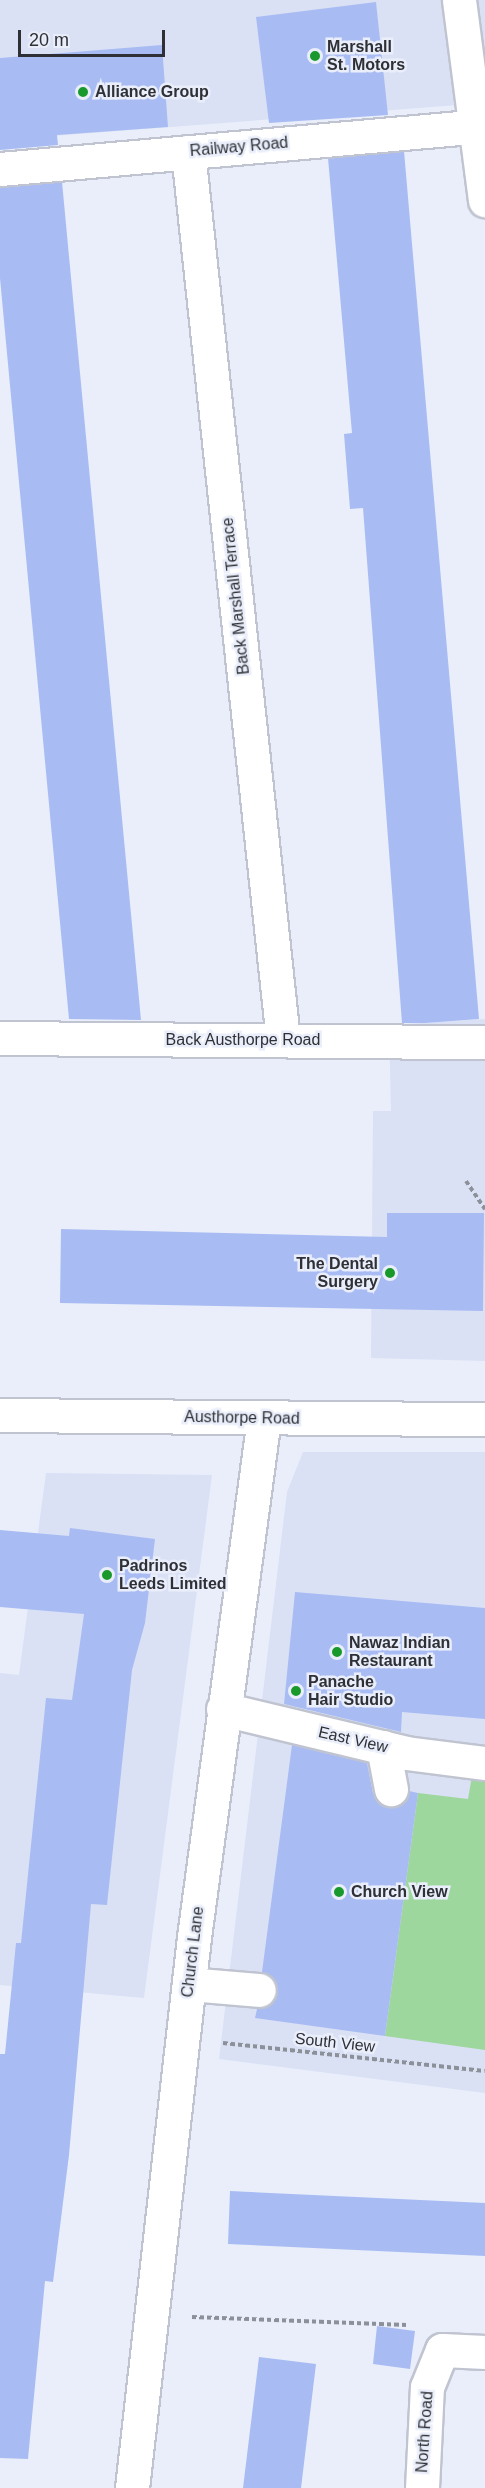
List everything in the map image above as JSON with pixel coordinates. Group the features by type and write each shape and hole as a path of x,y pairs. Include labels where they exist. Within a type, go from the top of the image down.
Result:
{"street":[{"path":"459,0 478,126 485,200"},
{"name":"Railway Road","path":"0,169 478,126"},
{"name":"Back Marshall Terrace","path":"188,152 283,1040"},
{"name":"Back Austhorpe Road","path":"0,1038 485,1042"},
{"name":"Austhorpe Road","path":"0,1415 485,1419"},
{"name":"Church Lane","path":"132,2488 182,2039 223,1709 264,1418"},
{"name":"East View","path":"223,1709 383,1747 485,1763"},
{"path":"383,1747 391,1789"},
{"path":"189,1984 259,1990"},
{"path":"442,2350 485,2352"},
{"name":"North Road","path":"422,2488 427,2387 442,2350"}],"path":[{"path":"466,1181 485,1209"},
{"name":"South View","path":"182,2039 485,2071"},
{"path":"153,2315 427,2326 442,2350"}],"shaded area":[{"path":"0,0 485,0 485,103 0,140"},
{"path":"485,1019 485,1361 371,1358 373,1111 391,1111 389,1025"},
{"path":"303,1452 485,1452 485,2093 219,2059 287,1492"},
{"path":"46,1473 212,1475 144,1998 0,1985 0,1673 19,1675"}],"green space":[{"path":"472,1776 485,1777 485,2050 385,2036 418,1793 468,1799"}],"building":[{"name":"Marshall St. Motors","path":"376,2 388,115 269,123 256,17"},
{"name":"Alliance Group","path":"162,45 168,127 57,135 58,145 0,150 0,58"},
{"path":"404,151 479,1019 425,1023 402,1023 363,508 350,509 344,434 352,433 328,158"},
{"path":"62,182 141,1020 69,1019 0,278 0,187"},
{"path":"387,1213 484,1213 483,1311 60,1303 61,1229 387,1237"},
{"path":"70,1528 155,1539 145,1623 132,1670 107,1905 91,1904 69,2155 53,2282 45,2281 28,2459 0,2458 0,2054 5,2054 16,1943 21,1943 46,1698 72,1700 84,1614 0,1607 0,1530 69,1536"},
{"path":"295,1592 485,1608 485,1719 402,1712 401,1732 284,1704"},
{"name":"Church View","path":"292,1745 367,1763 373,1793 384,1806 395,1807 409,1791 418,1793 385,2036 255,2018 257,2009 267,2007 278,1992 276,1982 262,1972"},
{"path":"230,2191 485,2203 485,2256 228,2244"},
{"path":"377,2326 415,2331 410,2369 373,2364"},
{"path":"259,2357 316,2364 301,2488 243,2488"}],"place":[{"name":"Marshall St. Motors","path":"315,56"},
{"name":"Alliance Group","path":"83,92"},
{"name":"The Dental Surgery","path":"390,1273"},
{"name":"Padrinos Leeds Limited","path":"107,1575"},
{"name":"Nawaz Indian Restaurant","path":"337,1652"},
{"name":"Panache Hair Studio","path":"296,1691"},
{"name":"Church View","path":"339,1892"}]}
